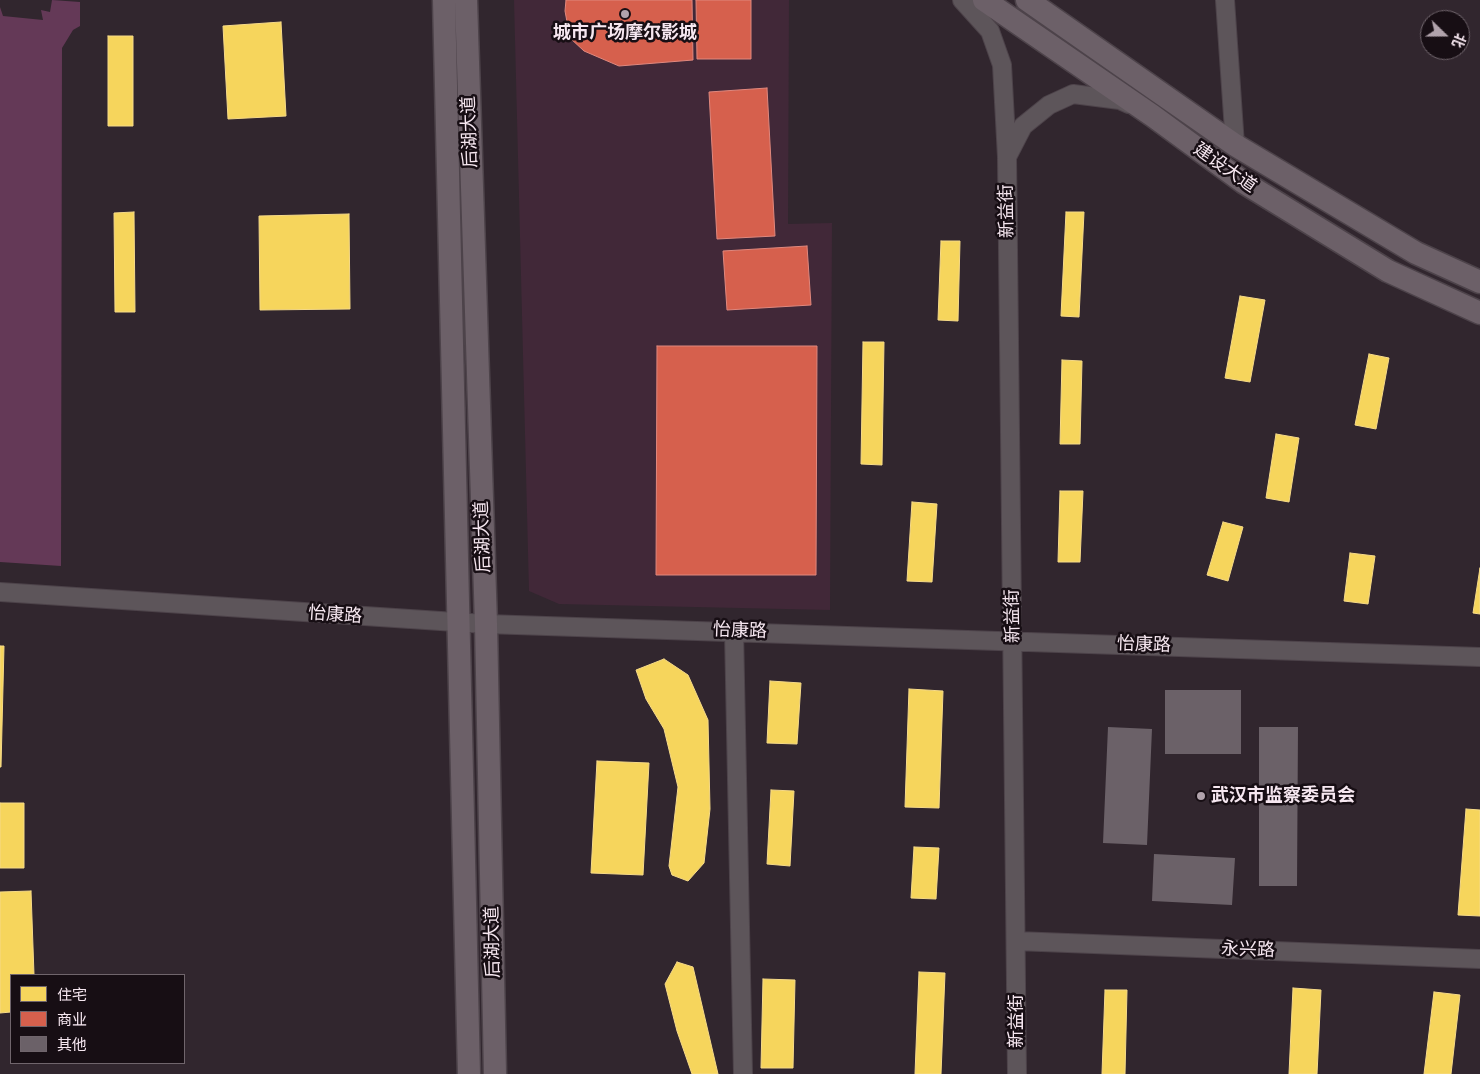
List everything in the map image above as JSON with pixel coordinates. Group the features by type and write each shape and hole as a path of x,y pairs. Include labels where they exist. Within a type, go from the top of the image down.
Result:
{"main road":[{"name":"后湖大道","path":"444,0 469,1074"},
{"name":"后湖大道","path":"466,0 486,624 495,1074"},
{"name":"建设大道","path":"984,0 1153,116 1242,182 1380,266 1480,313"},
{"name":"建设大道","path":"1027,0 1235,145 1416,253 1480,282"}],"street":[{"name":"新益街","path":"962,0 990,31 1002,65 1007,157 1017,1074"},
{"path":"1225,0 1235,145"},
{"path":"1007,157 1023,126 1049,105 1073,94 1120,100 1153,116"},
{"name":"怡康路","path":"0,592 458,623 1480,657"},
{"path":"734,631 743,1074"},
{"name":"永兴路","path":"1016,941 1480,959"}],"shaded area":[{"path":"52,0 80,2 80,26 73,30 62,48 61,566 0,562 0,7 3,16 43,20 41,10 50,12"},
{"path":"514,0 789,0 788,224 832,223 830,610 559,604 529,591"}],"building: 住宅":[{"path":"281,22 286,116 228,119 223,26"},
{"path":"108,36 133,36 133,126 108,126"},
{"path":"134,212 135,312 115,312 114,213"},
{"path":"1066,212 1084,212 1079,317 1061,316"},
{"path":"349,214 350,309 260,310 259,216"},
{"path":"941,241 960,241 958,321 938,320"},
{"path":"1240,296 1265,300 1250,382 1225,378"},
{"path":"863,342 884,342 882,465 861,464"},
{"path":"1369,354 1389,358 1376,429 1355,425"},
{"path":"1062,360 1082,361 1080,444 1060,444"},
{"path":"1276,434 1299,438 1289,502 1266,498"},
{"path":"1060,491 1083,491 1080,562 1058,562"},
{"path":"912,502 937,504 932,582 907,581"},
{"path":"1223,522 1243,527 1228,581 1207,575"},
{"path":"1350,553 1375,556 1368,604 1344,601"},
{"path":"1480,568 1480,614 1473,613"},
{"path":"0,646 4,646 1,767 0,767"},
{"path":"664,659 688,675 708,720 710,809 704,863 688,881 672,875 669,866 678,787 664,729 646,699 636,670"},
{"path":"770,681 801,683 797,744 767,743"},
{"path":"909,689 943,691 939,808 905,807"},
{"path":"597,761 649,763 643,875 591,873"},
{"path":"771,790 794,791 790,866 767,864"},
{"path":"0,803 24,803 24,868 0,868"},
{"path":"1466,809 1480,810 1480,916 1458,915"},
{"path":"914,847 939,848 936,899 911,898"},
{"path":"31,891 34,974 10,974 10,1012 0,1013 0,892"},
{"path":"677,962 693,967 718,1074 692,1074 677,1031 665,984"},
{"path":"919,972 945,973 941,1074 915,1074"},
{"path":"763,979 795,980 793,1068 761,1068"},
{"path":"1293,988 1321,990 1317,1074 1289,1074"},
{"path":"1105,990 1127,990 1125,1074 1102,1074"},
{"path":"1434,992 1460,995 1451,1074 1424,1074"}],"building: 商业":[{"path":"566,0 692,0 693,60 619,66 584,51 570,38 565,11"},
{"path":"696,0 751,0 751,59 697,59"},
{"path":"767,88 775,236 717,239 709,92"},
{"path":"807,246 811,305 727,310 723,251"},
{"path":"657,346 817,346 816,575 656,575"}],"building: 其他":[{"path":"1165,690 1241,690 1241,754 1165,754"},
{"path":"1108,727 1152,729 1147,845 1103,843"},
{"path":"1259,727 1298,727 1297,886 1259,886"},
{"path":"1154,854 1235,858 1232,905 1152,901"}],"place":[{"name":"城市广场摩尔影城","path":"625,14"},
{"name":"武汉市监察委员会","path":"1201,796"}]}
